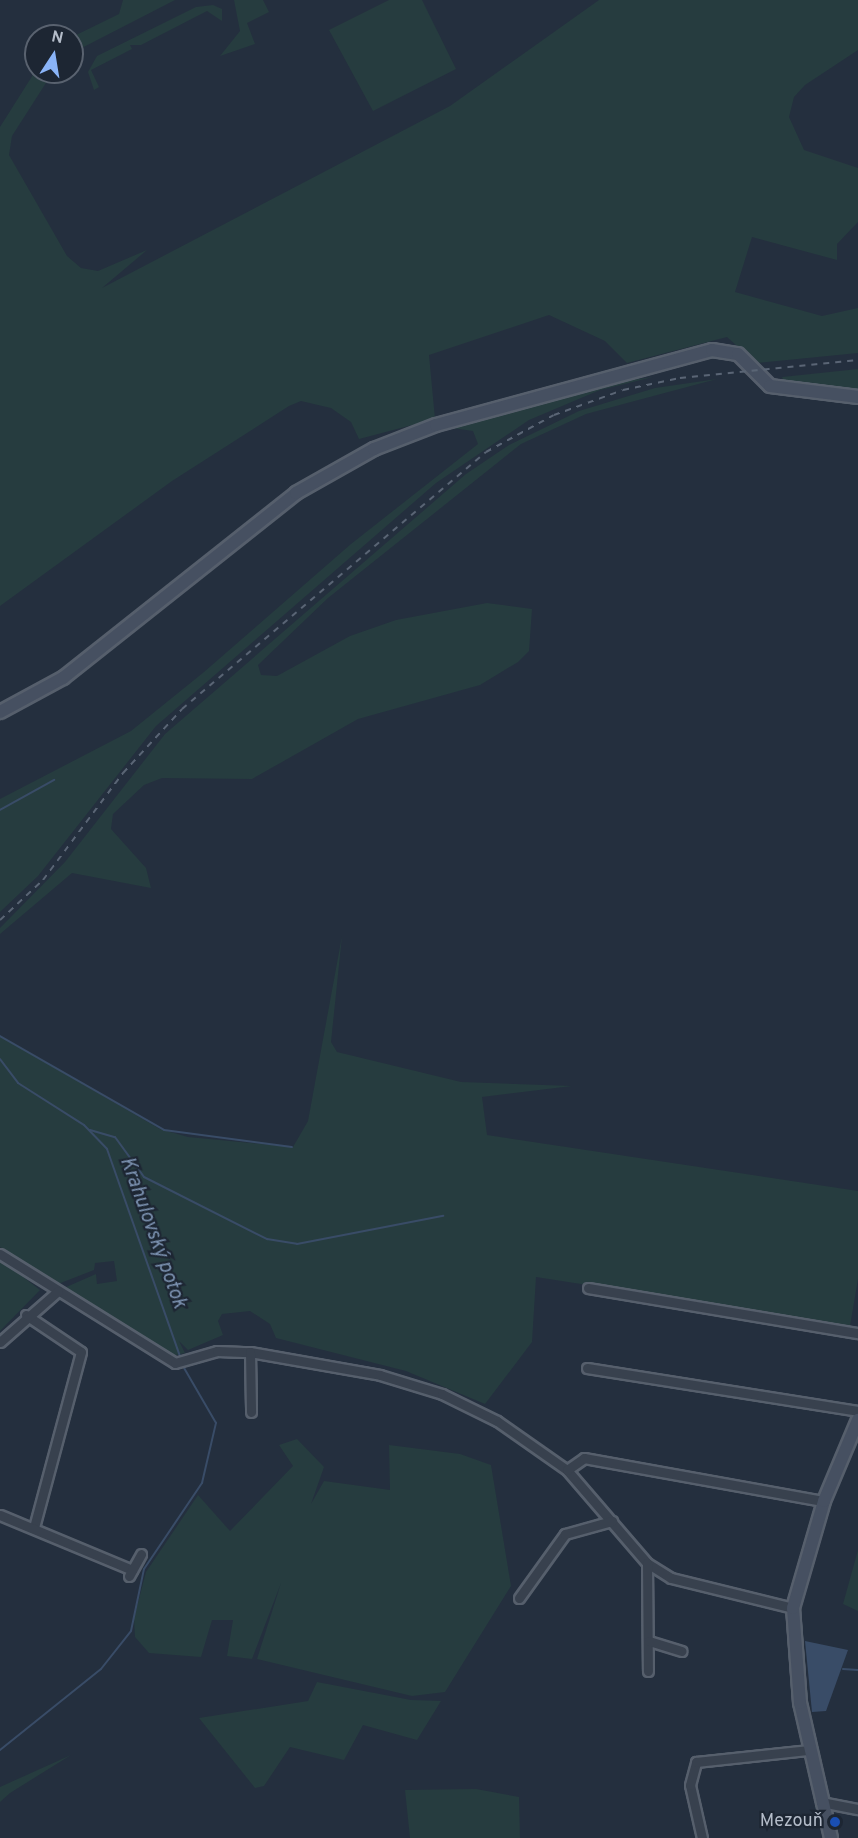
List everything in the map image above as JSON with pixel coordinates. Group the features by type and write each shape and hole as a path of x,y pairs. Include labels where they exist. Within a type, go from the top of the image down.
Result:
{"street":[{"path":"0,712 63,678 288,499 374,449 446,422 712,350 738,354 770,386 858,397"},
{"path":"0,1254 175,1363 217,1351 250,1352 410,1382 497,1421 567,1470 647,1563 671,1578 793,1608"},
{"path":"588,1288 858,1333"},
{"path":"0,1342 26,1315 58,1291"},
{"path":"26,1315 81,1352 34,1527"},
{"path":"250,1352 251,1412"},
{"path":"587,1368 858,1411"},
{"path":"831,1838 809,1750 793,1608 824,1502 858,1420"},
{"path":"567,1470 584,1458 824,1502"},
{"path":"0,1515 34,1527 131,1573 141,1554"},
{"path":"519,1598 565,1534 612,1521"},
{"path":"647,1563 650,1641 648,1671"},
{"path":"650,1641 681,1652"},
{"path":"702,1838 690,1785 696,1762 809,1750"},
{"path":"821,1802 858,1809"}],"green space":[{"path":"123,0 175,0 84,47 84,31 119,14"},
{"path":"234,0 263,0 269,12 247,23 255,44 220,56 240,31"},
{"path":"389,0 422,0 456,69 373,111 329,30"},
{"path":"599,0 858,0 858,50 805,85 794,97 789,117 804,150 858,168 858,222 837,244 837,260 752,237 735,292 822,316 858,308 858,353 756,363 727,337 627,363 605,341 549,315 429,355 435,419 359,439 351,422 331,408 301,401 289,406 172,481 0,606 0,127 27,84 45,84 12,136 9,155 67,256 81,268 98,271 147,250 102,288 450,106"},
{"path":"213,5 222,9 222,21 207,11 141,45 130,45 132,49 91,70 99,87 94,90 88,72 97,56 196,7"},
{"path":"858,369 858,390 784,382 782,377"},
{"path":"653,377 600,390 529,420 436,483 156,726 38,876 0,912 0,799 131,731 204,672 351,544 478,444 473,431 452,428 602,384"},
{"path":"717,379 586,414 521,444 328,598 258,665 261,675 277,676 350,636 396,620 487,603 532,609 529,651 518,662 480,685 358,719 252,779 162,778 144,785 113,814 111,829 146,868 151,888 72,873 0,934 0,928 65,862 165,734 466,474 509,445 579,411 655,388"},
{"path":"342,936 331,1042 337,1052 461,1082 572,1086 482,1097 487,1135 858,1191 858,1279 850,1326 536,1277 532,1342 485,1404 406,1371 276,1338 270,1324 250,1311 222,1314 218,1321 223,1335 188,1350 179,1341 185,1353 171,1356 64,1288 96,1274 97,1284 117,1281 114,1261 95,1263 94,1270 58,1284 0,1247 0,1036 160,1129 188,1137 293,1147 308,1121"},
{"path":"0,1259 40,1290 0,1331"},
{"path":"297,1439 324,1467 311,1504 324,1481 390,1490 389,1445 460,1454 491,1465 511,1586 445,1692 412,1696 257,1659 281,1583 252,1659 227,1656 233,1620 212,1620 201,1657 149,1653 135,1637 134,1618 146,1572 198,1495 230,1531 293,1466 279,1445"},
{"path":"858,1550 858,1611 843,1604"},
{"path":"317,1682 411,1700 441,1701 417,1740 363,1725 344,1760 290,1747 264,1786 255,1788 199,1718 308,1701"},
{"path":"71,1755 10,1793 0,1802 0,1787"},
{"path":"476,1789 519,1797 520,1838 410,1838 405,1790"}],"water":[{"path":"805,1641 848,1650 826,1711 812,1712"}],"waterway":[{"path":"0,810 54,780"},
{"path":"0,1036 164,1130 292,1147"},
{"name":"Krahulovský potok","path":"0,1059 18,1083 84,1125 107,1149 181,1359"},
{"path":"90,1130 115,1137 144,1177 267,1239 297,1244 443,1216"},
{"name":"Krahulovský potok","path":"0,1750 101,1669 131,1631 144,1569 202,1483 216,1423 183,1366"},
{"path":"843,1669 858,1670"}],"railway":[{"path":"0,920 43,880 123,773 182,709 486,452 554,415 623,390 680,378 858,360"}],"place":[{"name":"Mezouň","path":"835,1822"}]}
